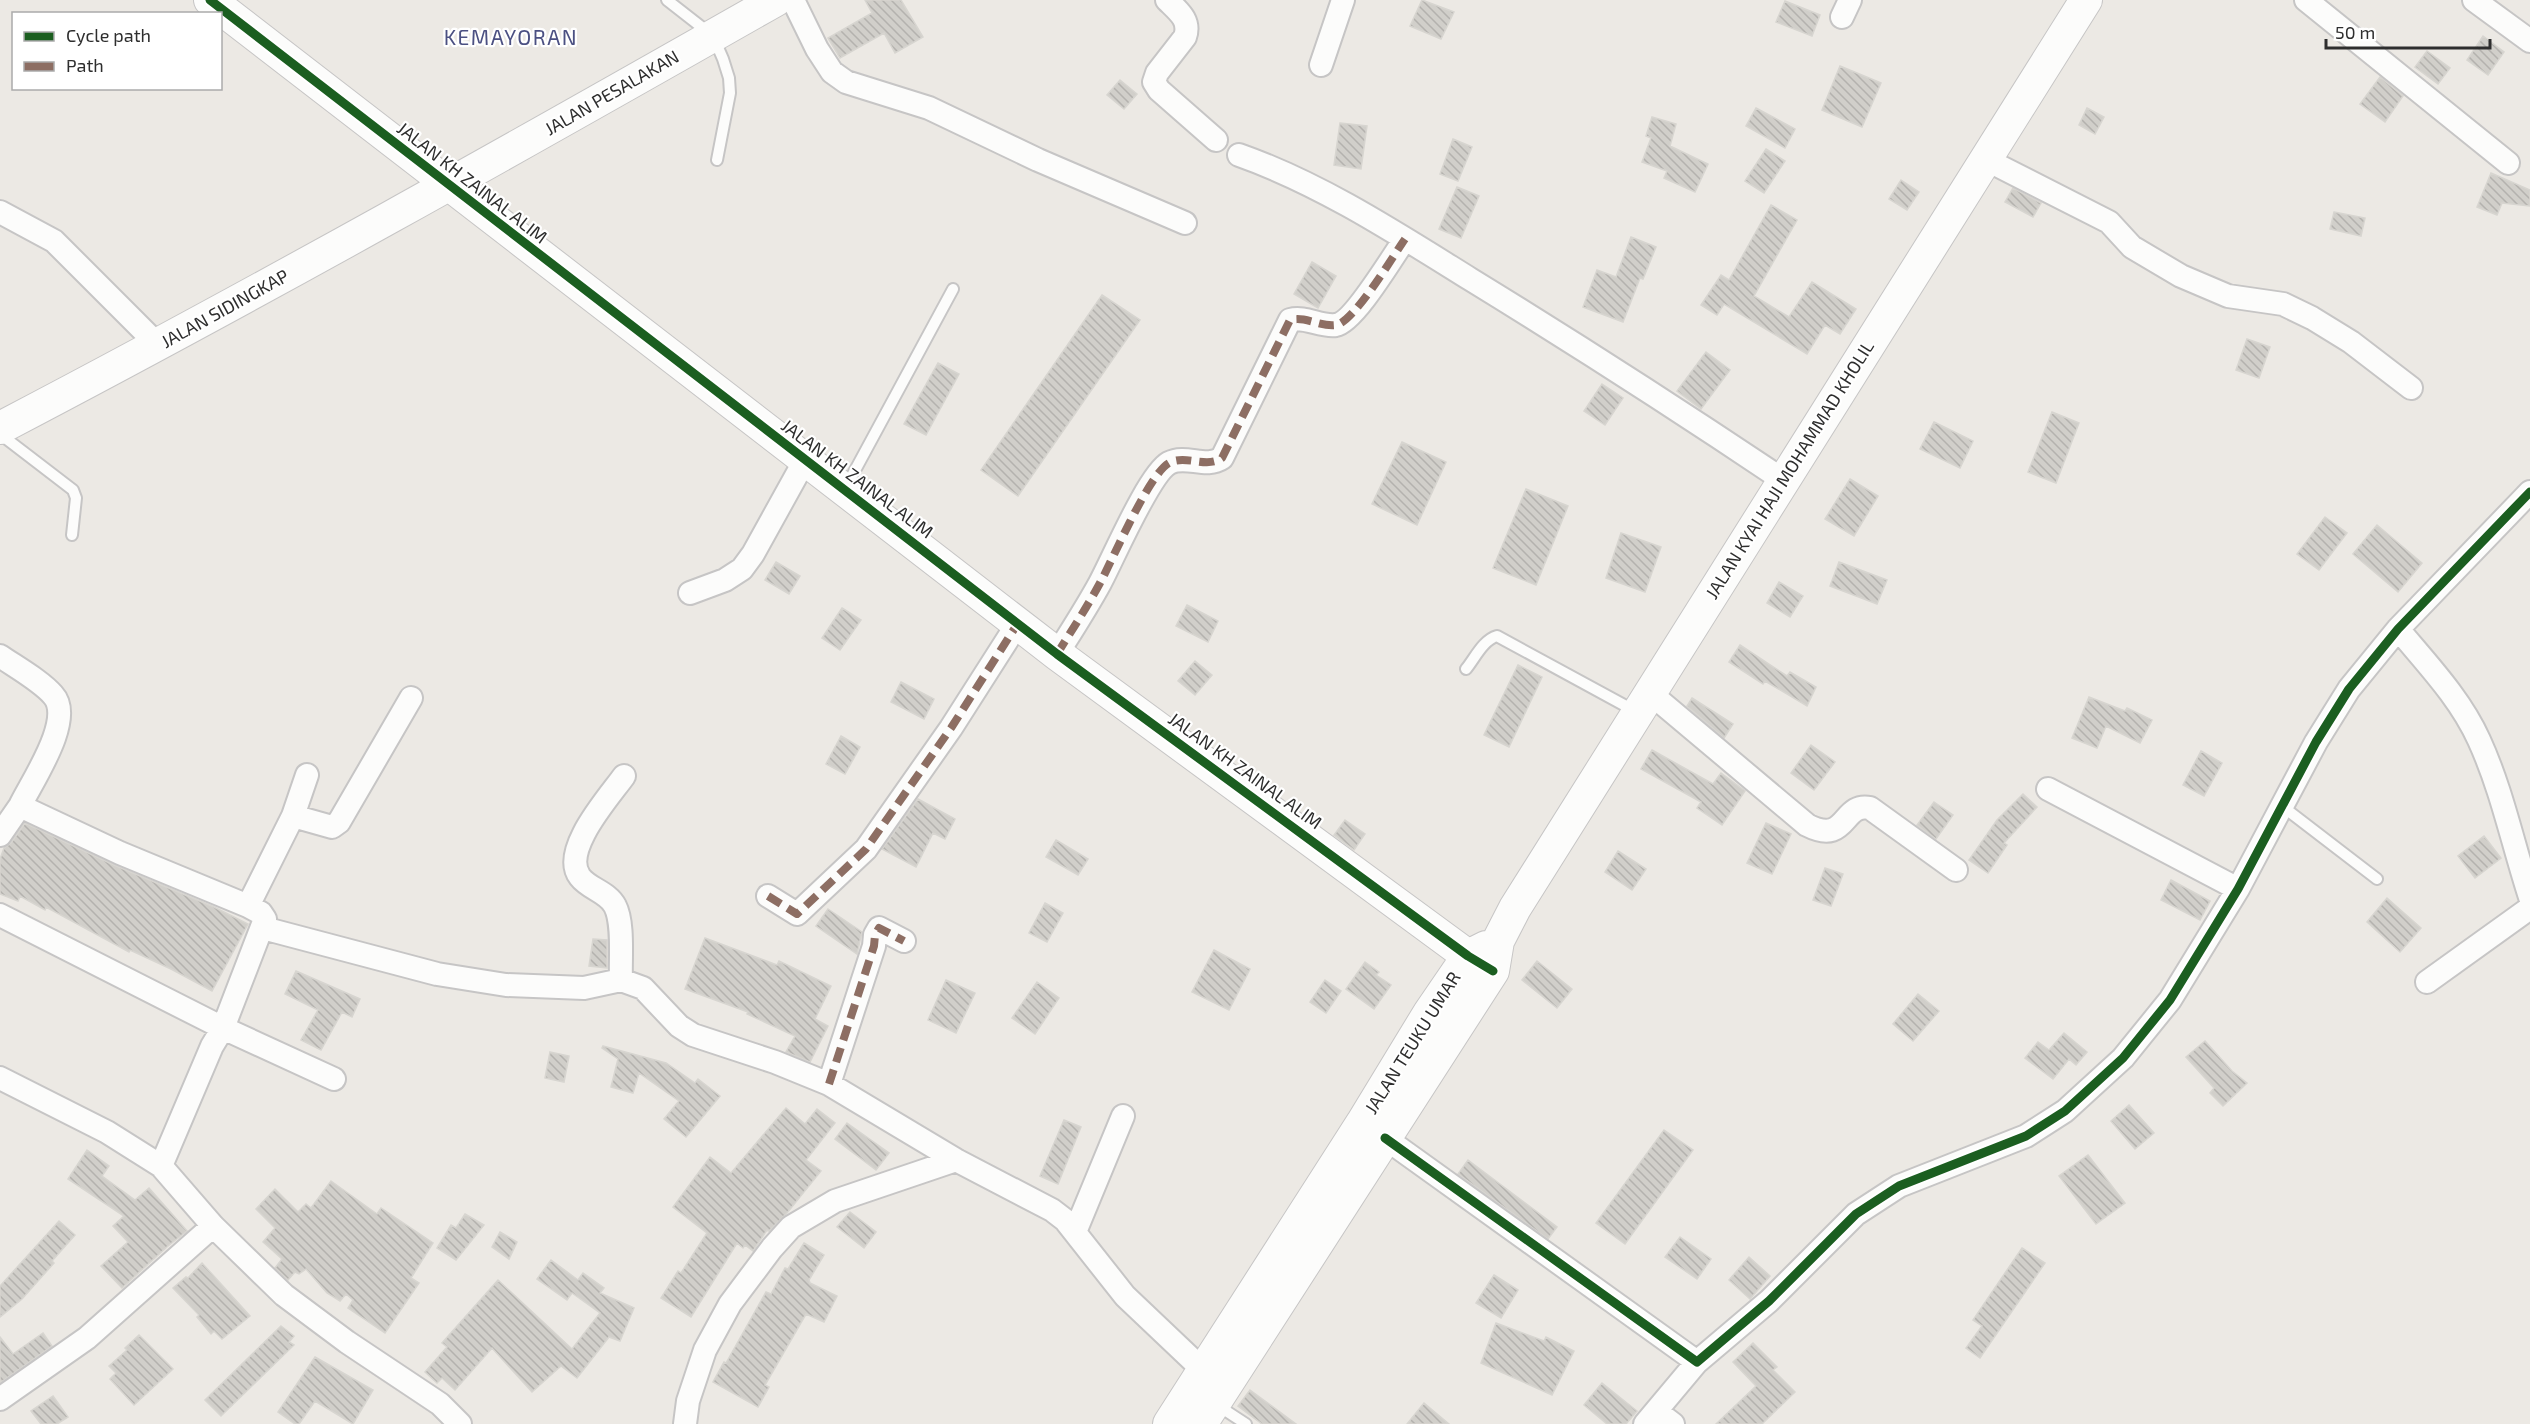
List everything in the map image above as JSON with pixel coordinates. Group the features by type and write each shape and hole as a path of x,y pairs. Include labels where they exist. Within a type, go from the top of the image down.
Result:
{"street":[{"name":"JALAN PESALAKAN","path":"448,186 776,0"},
{"path":"793,0 817,49 832,72 846,82 929,108 1038,160 1185,224"},
{"path":"1167,0 1187,21 1188,30 1157,73 1154,82 1159,90 1216,140"},
{"path":"1321,65 1343,0"},
{"name":"JALAN KYAI HAJI MOHAMMAD KHOLIL","path":"1486,956 2086,0"},
{"path":"2306,0 2508,163"},
{"path":"2474,0 2501,8 2530,41"},
{"name":"JALAN KH ZAINAL ALIM","path":"220,3 448,186 1057,654 1486,956"},
{"path":"1239,155 1289,174 1405,239 1648,390 1783,480"},
{"path":"1985,159 2102,218 2132,247 2181,276 2228,296 2283,304 2312,318 2351,342 2411,388"},
{"name":"JALAN SIDINGKAP","path":"0,428 158,345 448,186"},
{"path":"0,212 54,241 158,345"},
{"path":"1057,654 1101,582 1138,507 1158,474 1167,464 1178,460 1208,463 1217,462 1222,458 1290,320 1301,318 1326,325 1337,325 1345,321 1356,310 1405,239"},
{"path":"690,592 725,580 741,569 753,554 805,460"},
{"path":"1658,1420 1697,1362 1769,1301 1856,1214 1899,1186 2026,1136 2065,1111 2123,1058 2169,1000 2238,889 2316,742 2349,689 2398,629 2530,492"},
{"path":"768,896 797,914 866,849 951,728 1017,623"},
{"path":"2398,629 2457,701 2479,740 2530,897"},
{"path":"0,656 53,694 60,706 55,737 20,806 0,835"},
{"path":"293,816 324,826 332,827 339,822 411,698"},
{"path":"1644,703 1807,825 1826,832 1838,828 1855,809 1862,806 1870,808 1956,870"},
{"path":"248,906 293,816 308,775"},
{"path":"621,980 619,921 615,906 606,895 579,876 575,864 575,852 580,839 624,776"},
{"path":"2048,789 2238,889"},
{"path":"20,806 120,853 248,906 264,915 263,928 223,1028 212,1046 161,1166"},
{"path":"2427,982 2530,908"},
{"path":"0,915 223,1028 334,1079"},
{"path":"263,928 437,974 506,986 584,988 621,980 643,988 680,1026 693,1035 775,1062 829,1084 956,1160 1052,1210 1065,1220 1125,1296 1203,1370"},
{"path":"829,1084 874,946 875,935 879,928 904,941"},
{"name":"JALAN TEUKU UMAR","path":"1208,1413 1385,1138 1486,956"},
{"name":"JALAN TEUKU UMAR","path":"1169,1424 1362,1123 1429,1013 1486,956"},
{"path":"0,1078 107,1132 161,1166 213,1226 284,1295 347,1342 440,1404 460,1424"},
{"path":"1075,1233 1123,1116"},
{"path":"1385,1138 1697,1362"},
{"path":"684,1424 688,1401 705,1350 730,1304 772,1248 791,1227 835,1201 956,1160"},
{"path":"0,1399 87,1338 213,1226"}],"lane":[{"path":"667,0 713,36 729,78 730,93 717,160"},
{"path":"845,490 953,289"},
{"path":"0,434 73,490 76,498 72,535"},
{"path":"1466,669 1491,637 1497,636 1644,703"},
{"path":"2282,806 2377,879"},
{"path":"1208,1413 1246,1424"}],"building":[{"path":"865,0 901,0 923,37 895,53 884,33 840,58 828,38 872,13"},
{"path":"1422,0 1454,12 1441,39 1410,26"},
{"path":"1785,1 1820,15 1812,36 1776,22"},
{"path":"2483,36 2504,52 2488,75 2467,60"},
{"path":"2427,51 2450,68 2438,84 2415,67"},
{"path":"1840,66 1881,83 1862,127 1822,110"},
{"path":"2380,77 2403,96 2385,122 2360,104"},
{"path":"1120,80 1137,94 1124,109 1107,95"},
{"path":"1756,108 1795,129 1785,148 1746,126"},
{"path":"2087,108 2104,117 2095,134 2079,125"},
{"path":"1652,117 1676,124 1670,146 1708,164 1695,192 1664,178 1667,171 1642,162 1651,138 1646,136"},
{"path":"1340,123 1367,126 1361,169 1334,165"},
{"path":"1453,139 1472,147 1458,181 1440,174"},
{"path":"1766,149 1785,161 1764,193 1745,181"},
{"path":"2491,173 2530,190 2530,206 2502,203 2497,215 2477,207"},
{"path":"1901,180 1919,192 1907,210 1889,199"},
{"path":"1457,187 1479,196 1461,238 1439,229"},
{"path":"2013,188 2041,203 2033,217 2005,202"},
{"path":"1771,205 1797,220 1754,296 1789,317 1812,282 1856,309 1840,334 1825,325 1807,354 1724,304 1717,315 1701,305 1721,275 1729,280"},
{"path":"2334,212 2365,218 2361,236 2330,229"},
{"path":"1631,237 1656,247 1643,279 1640,278 1623,322 1583,307 1597,270 1616,277"},
{"path":"1312,262 1336,276 1318,308 1294,294"},
{"path":"1102,295 1140,320 1018,496 981,470"},
{"path":"2247,339 2270,347 2259,378 2236,370"},
{"path":"1706,352 1730,370 1701,409 1677,391"},
{"path":"938,363 959,374 926,435 904,424"},
{"path":"1602,384 1623,398 1605,425 1584,411"},
{"path":"2052,412 2079,423 2056,483 2028,472"},
{"path":"1934,422 1973,441 1960,468 1920,449"},
{"path":"1402,442 1446,462 1417,525 1372,504"},
{"path":"1850,479 1878,496 1854,536 1825,519"},
{"path":"1526,489 1568,506 1536,585 1493,568"},
{"path":"2325,517 2347,533 2319,570 2297,554"},
{"path":"2377,525 2422,563 2398,592 2353,554"},
{"path":"1621,533 1661,547 1645,592 1606,578"},
{"path":"776,562 800,576 789,594 765,580"},
{"path":"1839,562 1887,580 1877,604 1830,586"},
{"path":"1779,582 1803,596 1790,617 1767,603"},
{"path":"1187,605 1218,621 1208,642 1176,626"},
{"path":"842,608 861,620 840,650 822,638"},
{"path":"1740,645 1787,676 1790,672 1816,687 1807,706 1765,681 1763,684 1729,662"},
{"path":"1195,661 1212,675 1195,695 1178,681"},
{"path":"1518,665 1542,677 1509,747 1484,735"},
{"path":"901,682 934,699 924,719 891,702"},
{"path":"2089,697 2125,711 2127,708 2152,720 2140,743 2106,726 2097,748 2072,738"},
{"path":"1692,698 1733,724 1724,738 1687,706"},
{"path":"841,736 860,747 845,774 826,764"},
{"path":"1811,745 1835,762 1814,790 1791,773"},
{"path":"1652,750 1713,784 1721,773 1745,791 1722,825 1697,808 1701,802 1641,769"},
{"path":"2201,751 2222,763 2204,796 2183,785"},
{"path":"2023,794 2037,807 2004,843 2007,845 1988,873 1969,860 1997,820"},
{"path":"918,799 955,819 945,839 933,833 916,867 882,849"},
{"path":"1934,802 1953,815 1936,839 1917,825"},
{"path":"1345,820 1365,834 1354,850 1334,835"},
{"path":"25,823 248,924 212,991 171,969 130,950 129,952 46,907 45,910 20,896 18,901 0,894 0,859 4,848 11,843"},
{"path":"1766,823 1791,834 1772,874 1747,863"},
{"path":"2484,836 2501,858 2475,878 2458,856"},
{"path":"1056,840 1088,859 1078,875 1046,857"},
{"path":"1618,851 1646,869 1632,890 1605,872"},
{"path":"1825,868 1843,874 1831,906 1813,900"},
{"path":"2171,880 2210,901 2200,920 2161,900"},
{"path":"2387,898 2421,928 2400,952 2367,922"},
{"path":"1045,903 1063,913 1047,942 1029,933"},
{"path":"828,909 862,932 857,954 816,926"},
{"path":"705,938 777,965 779,961 831,986 815,1019 828,1026 810,1062 786,1052 795,1036 747,1014 748,1012 685,989"},
{"path":"593,939 607,940 607,968 589,966"},
{"path":"1214,950 1250,969 1229,1010 1192,992"},
{"path":"1537,961 1572,989 1557,1008 1522,980"},
{"path":"1365,962 1379,972 1376,975 1391,985 1374,1009 1346,989"},
{"path":"296,971 360,999 352,1017 342,1012 321,1050 301,1040 318,1010 285,994"},
{"path":"946,980 975,993 956,1033 928,1020"},
{"path":"1325,980 1341,991 1326,1013 1310,1002"},
{"path":"1037,982 1059,998 1035,1034 1012,1018"},
{"path":"1918,994 1939,1011 1913,1041 1893,1024"},
{"path":"2064,1033 2087,1052 2076,1065 2069,1059 2053,1079 2025,1058 2038,1042 2049,1050"},
{"path":"2205,1041 2232,1071 2247,1083 2223,1106 2210,1093 2214,1088 2186,1057"},
{"path":"603,1046 666,1063 695,1083 698,1079 720,1096 686,1137 664,1119 679,1101 639,1073 633,1093 611,1087 618,1059 602,1048"},
{"path":"550,1052 569,1056 564,1082 545,1078"},
{"path":"2129,1105 2154,1133 2135,1149 2111,1121"},
{"path":"786,1108 805,1124 817,1109 835,1123 806,1160 821,1171 787,1213 769,1231 767,1230 753,1251 737,1243 691,1317 661,1298 678,1271 681,1273 707,1233 673,1207 710,1157 731,1173"},
{"path":"1064,1120 1081,1127 1058,1184 1040,1176"},
{"path":"847,1123 889,1153 876,1170 835,1139"},
{"path":"1664,1130 1693,1150 1625,1244 1596,1223"},
{"path":"87,1150 109,1166 102,1176 135,1200 149,1188 187,1231 122,1288 101,1266 128,1242 113,1226 124,1216 68,1179"},
{"path":"2088,1155 2125,1203 2096,1224 2059,1176"},
{"path":"1468,1160 1557,1227 1548,1239 1458,1174"},
{"path":"331,1181 377,1214 381,1208 433,1243 411,1278 419,1283 385,1333 348,1308 353,1300 346,1294 340,1301 327,1293 306,1269 299,1274 295,1272 288,1280 275,1268 282,1259 263,1242 275,1228 256,1209 275,1189 298,1212 306,1204 311,1208"},
{"path":"850,1212 876,1232 864,1248 837,1227"},
{"path":"465,1214 484,1225 456,1260 437,1248 451,1225 456,1228"},
{"path":"59,1221 75,1235 22,1299 0,1317 0,1286"},
{"path":"500,1232 517,1242 509,1259 492,1247"},
{"path":"1680,1237 1711,1259 1697,1279 1665,1257"},
{"path":"804,1243 824,1255 809,1280 810,1283 837,1296 824,1322 806,1314 765,1385 769,1387 758,1407 713,1382 766,1292 771,1294 785,1268 788,1269"},
{"path":"2022,1248 2045,1263 1980,1358 1966,1348 1982,1326 1973,1320"},
{"path":"1749,1257 1770,1276 1750,1299 1729,1280"},
{"path":"551,1260 578,1280 583,1273 604,1288 600,1293 634,1308 620,1341 609,1337 577,1378 561,1366 532,1392 492,1348 455,1390 442,1378 437,1383 425,1372 447,1347 442,1343 498,1280 572,1349 600,1313 572,1293 567,1300 537,1279"},
{"path":"202,1263 250,1316 222,1339 214,1331 211,1334 197,1317 199,1315 173,1288 186,1277 188,1278"},
{"path":"1494,1275 1518,1290 1501,1318 1476,1303"},
{"path":"1496,1323 1544,1341 1546,1337 1574,1351 1552,1395 1481,1363"},
{"path":"281,1326 294,1336 289,1342 294,1345 221,1416 205,1400"},
{"path":"43,1333 52,1346 0,1383 0,1337 13,1354"},
{"path":"139,1335 173,1369 134,1405 110,1379 116,1373 109,1366 127,1350 125,1348"},
{"path":"1753,1343 1777,1367 1773,1370 1795,1392 1762,1424 1716,1424 1756,1386 1733,1362"},
{"path":"315,1357 373,1390 353,1424 315,1401 299,1424 295,1424 278,1412"},
{"path":"1602,1383 1637,1411 1626,1424 1607,1424 1584,1405"},
{"path":"1250,1390 1296,1424 1262,1424 1238,1406"},
{"path":"53,1396 68,1417 57,1424 41,1424 31,1411"},
{"path":"1424,1403 1449,1424 1407,1424"}],"marked path":[{"path":"1057,654 1095,592 1142,499 1161,470 1169,463 1176,461 1209,462 1222,458 1290,320 1302,319 1330,325 1344,321 1363,301 1405,239"},
{"path":"768,896 797,914 866,849 951,728 1018,623"},
{"path":"829,1084 874,946 875,935 879,928 904,941"}],"cycle path":[{"path":"210,0 1057,654 1468,956 1493,971"},
{"path":"1385,1138 1697,1362 1769,1301 1856,1214 1899,1186 2026,1136 2065,1111 2123,1058 2170,1000 2238,889 2316,742 2349,689 2398,629 2530,492"}],"district":[{"name":"KEMAYORAN","path":"511,38"}]}
